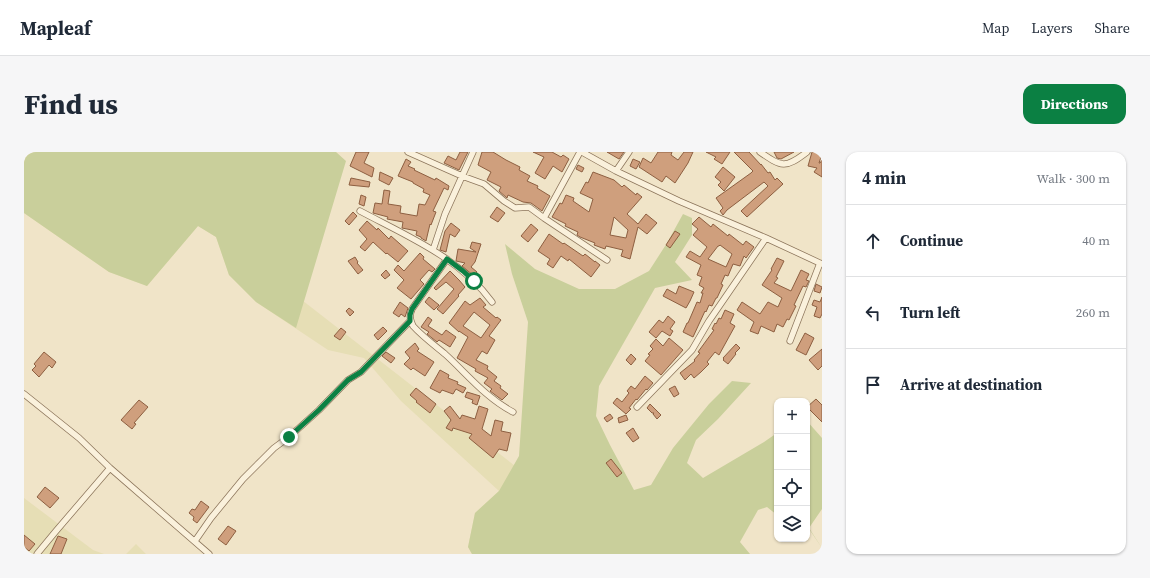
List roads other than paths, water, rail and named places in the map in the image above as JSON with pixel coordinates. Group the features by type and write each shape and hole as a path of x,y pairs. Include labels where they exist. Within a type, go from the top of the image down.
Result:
{"street":[{"path":"408,152 484,184 515,208 529,207 607,260"},
{"path":"433,250 446,214 473,152"},
{"path":"544,218 581,152 616,171 679,201 766,238 821,264 790,341"},
{"path":"616,171 629,152"},
{"path":"760,152 779,164 786,164 795,161 807,152"},
{"path":"360,211 447,259 474,281 492,302"},
{"path":"637,407 692,350 709,321 766,238"},
{"path":"447,259 412,309 410,321 417,330 444,353 491,398 513,412"},
{"path":"195,541 211,518 243,479 274,448 289,437 319,410 348,380 361,372 410,321"},
{"path":"24,394 79,438 110,468 209,554"},
{"path":"37,554 110,468"}]}
